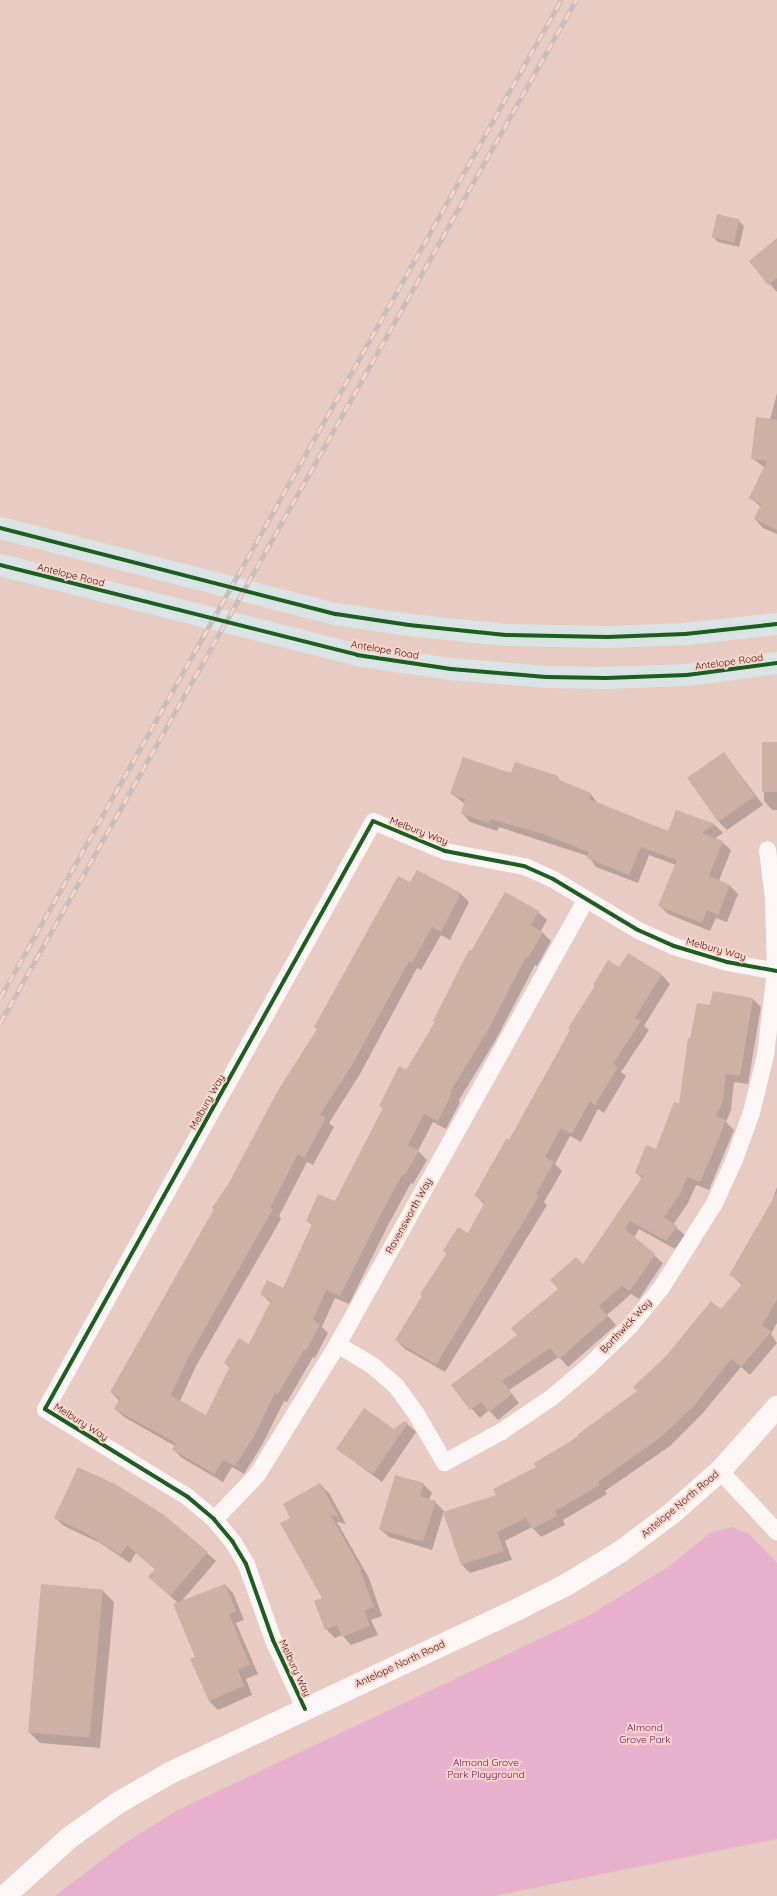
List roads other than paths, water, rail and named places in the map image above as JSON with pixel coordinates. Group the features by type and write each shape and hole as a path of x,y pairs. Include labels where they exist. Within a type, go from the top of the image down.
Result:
{"main road":[{"path":"0,528 336,614 457,631 550,637 685,634 777,624"},
{"name":"Antelope Road","path":"0,565 357,655 451,669 546,677 687,675 777,663"},
{"name":"Antelope North Road","path":"6,1896 69,1838 118,1803 170,1773 566,1585 626,1547 671,1514 720,1471 777,1408"}],"street":[{"name":"Melbury Way","path":"305,1709 273,1640 246,1564 234,1542 214,1519 188,1497 45,1409 373,821 445,851 524,866 553,879 585,900 638,930 674,946 728,962 776,971"},
{"path":"767,849 773,898 776,971"},
{"name":"Ravensworth Way","path":"214,1519 257,1474 337,1344 585,900"},
{"name":"Borthwick Way","path":"337,1344 372,1365 396,1386 415,1412 444,1462 507,1426 550,1398 588,1366 630,1325 661,1287 714,1203 734,1159 750,1112 765,1055 776,971"},
{"path":"720,1471 777,1532"}],"railway":[{"path":"0,998 561,0"},
{"path":"0,1023 576,0"}],"park label":[{"name":"Almond Grove Park","path":"645,1732"},
{"name":"Almond Grove Park Playground","path":"486,1768"}]}
